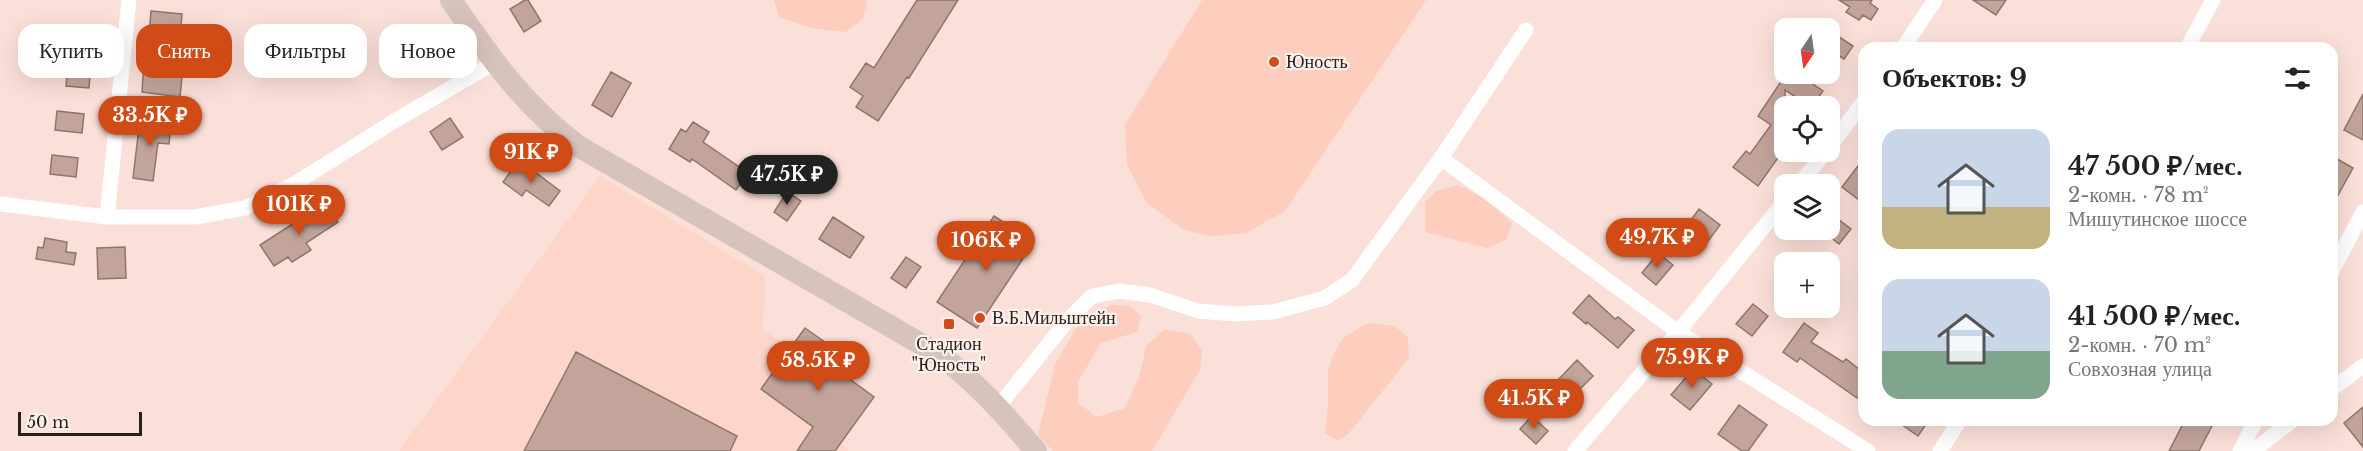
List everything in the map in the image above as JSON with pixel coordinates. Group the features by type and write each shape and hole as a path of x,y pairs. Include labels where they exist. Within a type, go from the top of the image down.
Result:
{"main road":[{"path":"451,0 494,63 533,108 578,146 940,355 968,376 999,407 1036,451"}],"street":[{"path":"107,217 129,0"},
{"path":"1907,42 1935,0"},
{"path":"2190,42 2213,0"},
{"path":"999,407 1067,321 1092,296 1119,291 1150,295 1198,311 1235,314 1273,312 1325,298 1352,280 1441,158 1526,30"},
{"path":"0,204 107,217 195,216 245,208 294,184 401,117 494,63"},
{"path":"1840,133 1858,109"},
{"path":"1441,158 1678,332 1868,451"},
{"path":"1807,174 1818,162"},
{"path":"2338,260 2363,212"},
{"path":"1575,451 1678,332 1774,214"},
{"path":"2338,385 2363,366"},
{"path":"1940,451 1956,426"},
{"path":"2240,451 2253,426"},
{"path":"2253,451 2285,426"}],"shaded area":[{"path":"774,0 867,1 863,19 845,32 811,28 779,17"},
{"name":"Юность","path":"1202,0 1426,0 1285,211 1246,233 1213,236 1184,230 1147,203 1127,165 1125,125"},
{"path":"600,176 765,276 762,329 790,348 805,328 849,359 840,373 874,397 840,444 850,451 399,451"},
{"path":"1458,185 1486,199 1512,223 1506,240 1487,248 1425,232 1425,202 1436,191"},
{"path":"1111,305 1130,306 1141,316 1137,332 1101,343 1078,382 1078,403 1097,417 1125,408 1140,374 1146,346 1165,329 1191,334 1202,351 1200,370 1152,451 1053,451 1038,435 1055,364 1080,322"},
{"path":"1368,323 1394,326 1408,337 1409,358 1349,433 1338,441 1325,433 1328,370 1343,338"}],"building":[{"path":"528,0 541,21 524,32 510,9"},
{"path":"917,0 958,0 909,78 907,77 878,121 856,107 863,96 850,87 866,63 874,68"},
{"path":"1839,0 1872,0 1870,3 1878,9 1871,20 1863,15 1859,20 1846,12 1850,7"},
{"path":"1973,0 2006,0 1996,15"},
{"path":"151,11 182,14 181,24 150,24"},
{"path":"1840,38 1853,46 1844,59 1840,56"},
{"path":"611,72 631,83 612,117 592,105"},
{"path":"67,78 90,78 89,88 66,86"},
{"path":"143,78 182,78 180,97 142,92"},
{"path":"1779,84 1812,84 1823,91 1819,96 1794,96 1785,90 1785,96 1774,96 1775,162 1758,186 1733,167 1746,151 1750,154 1771,125 1758,116"},
{"path":"2363,94 2363,140 2344,130"},
{"path":"57,111 84,114 82,133 55,130"},
{"path":"450,118 463,137 442,150 430,132"},
{"path":"140,119 171,122 169,144 158,143 153,181 133,178"},
{"path":"693,122 709,132 703,142 748,173 736,190 692,159 690,162 669,149 681,129 686,132"},
{"path":"52,155 78,158 76,177 50,174"},
{"path":"2338,159 2353,168 2338,195"},
{"path":"519,160 560,191 549,206 526,190 522,196 503,182"},
{"path":"1858,166 1858,199 1842,187"},
{"path":"787,192 801,201 787,221 774,212"},
{"path":"325,203 338,222 306,243 311,250 292,262 288,257 274,266 260,245"},
{"path":"1699,209 1720,225 1706,244 1685,228"},
{"path":"994,216 1034,242 977,328 937,302"},
{"path":"833,217 864,237 850,258 819,239"},
{"path":"1840,221 1851,229 1839,244 1834,240 1840,240"},
{"path":"45,238 67,242 66,252 76,253 74,265 36,259 38,247 43,248"},
{"path":"125,247 126,278 98,279 97,248"},
{"path":"1658,253 1673,265 1656,285 1642,273"},
{"path":"906,257 921,267 906,288 891,278"},
{"path":"1589,295 1615,319 1618,317 1634,330 1618,348 1573,313"},
{"path":"1753,304 1768,316 1752,336 1736,324"},
{"path":"1804,323 1818,333 1811,342 1843,362 1846,359 1858,368 1858,397 1800,358 1797,362 1783,352"},
{"path":"805,328 849,359 840,372 874,397 835,451 797,451 813,427 761,389"},
{"path":"576,352 737,436 730,451 524,451"},
{"path":"1577,360 1593,376 1574,395 1558,380"},
{"path":"1693,369 1712,384 1690,410 1671,395"},
{"path":"1739,405 1767,425 1748,451 1742,451 1718,434"},
{"path":"2363,407 2363,447 2344,423"},
{"path":"1532,416 1548,431 1536,444 1520,429"},
{"path":"1904,426 1925,426 1918,436"},
{"path":"2182,426 2212,426 2199,451 2169,451"}],"place":[{"name":"Юность","path":"1274,62"},
{"name":"В.Б.Мильштейн","path":"980,318"},
{"name":"Стадион \"Юность\"","path":"949,324"}]}
